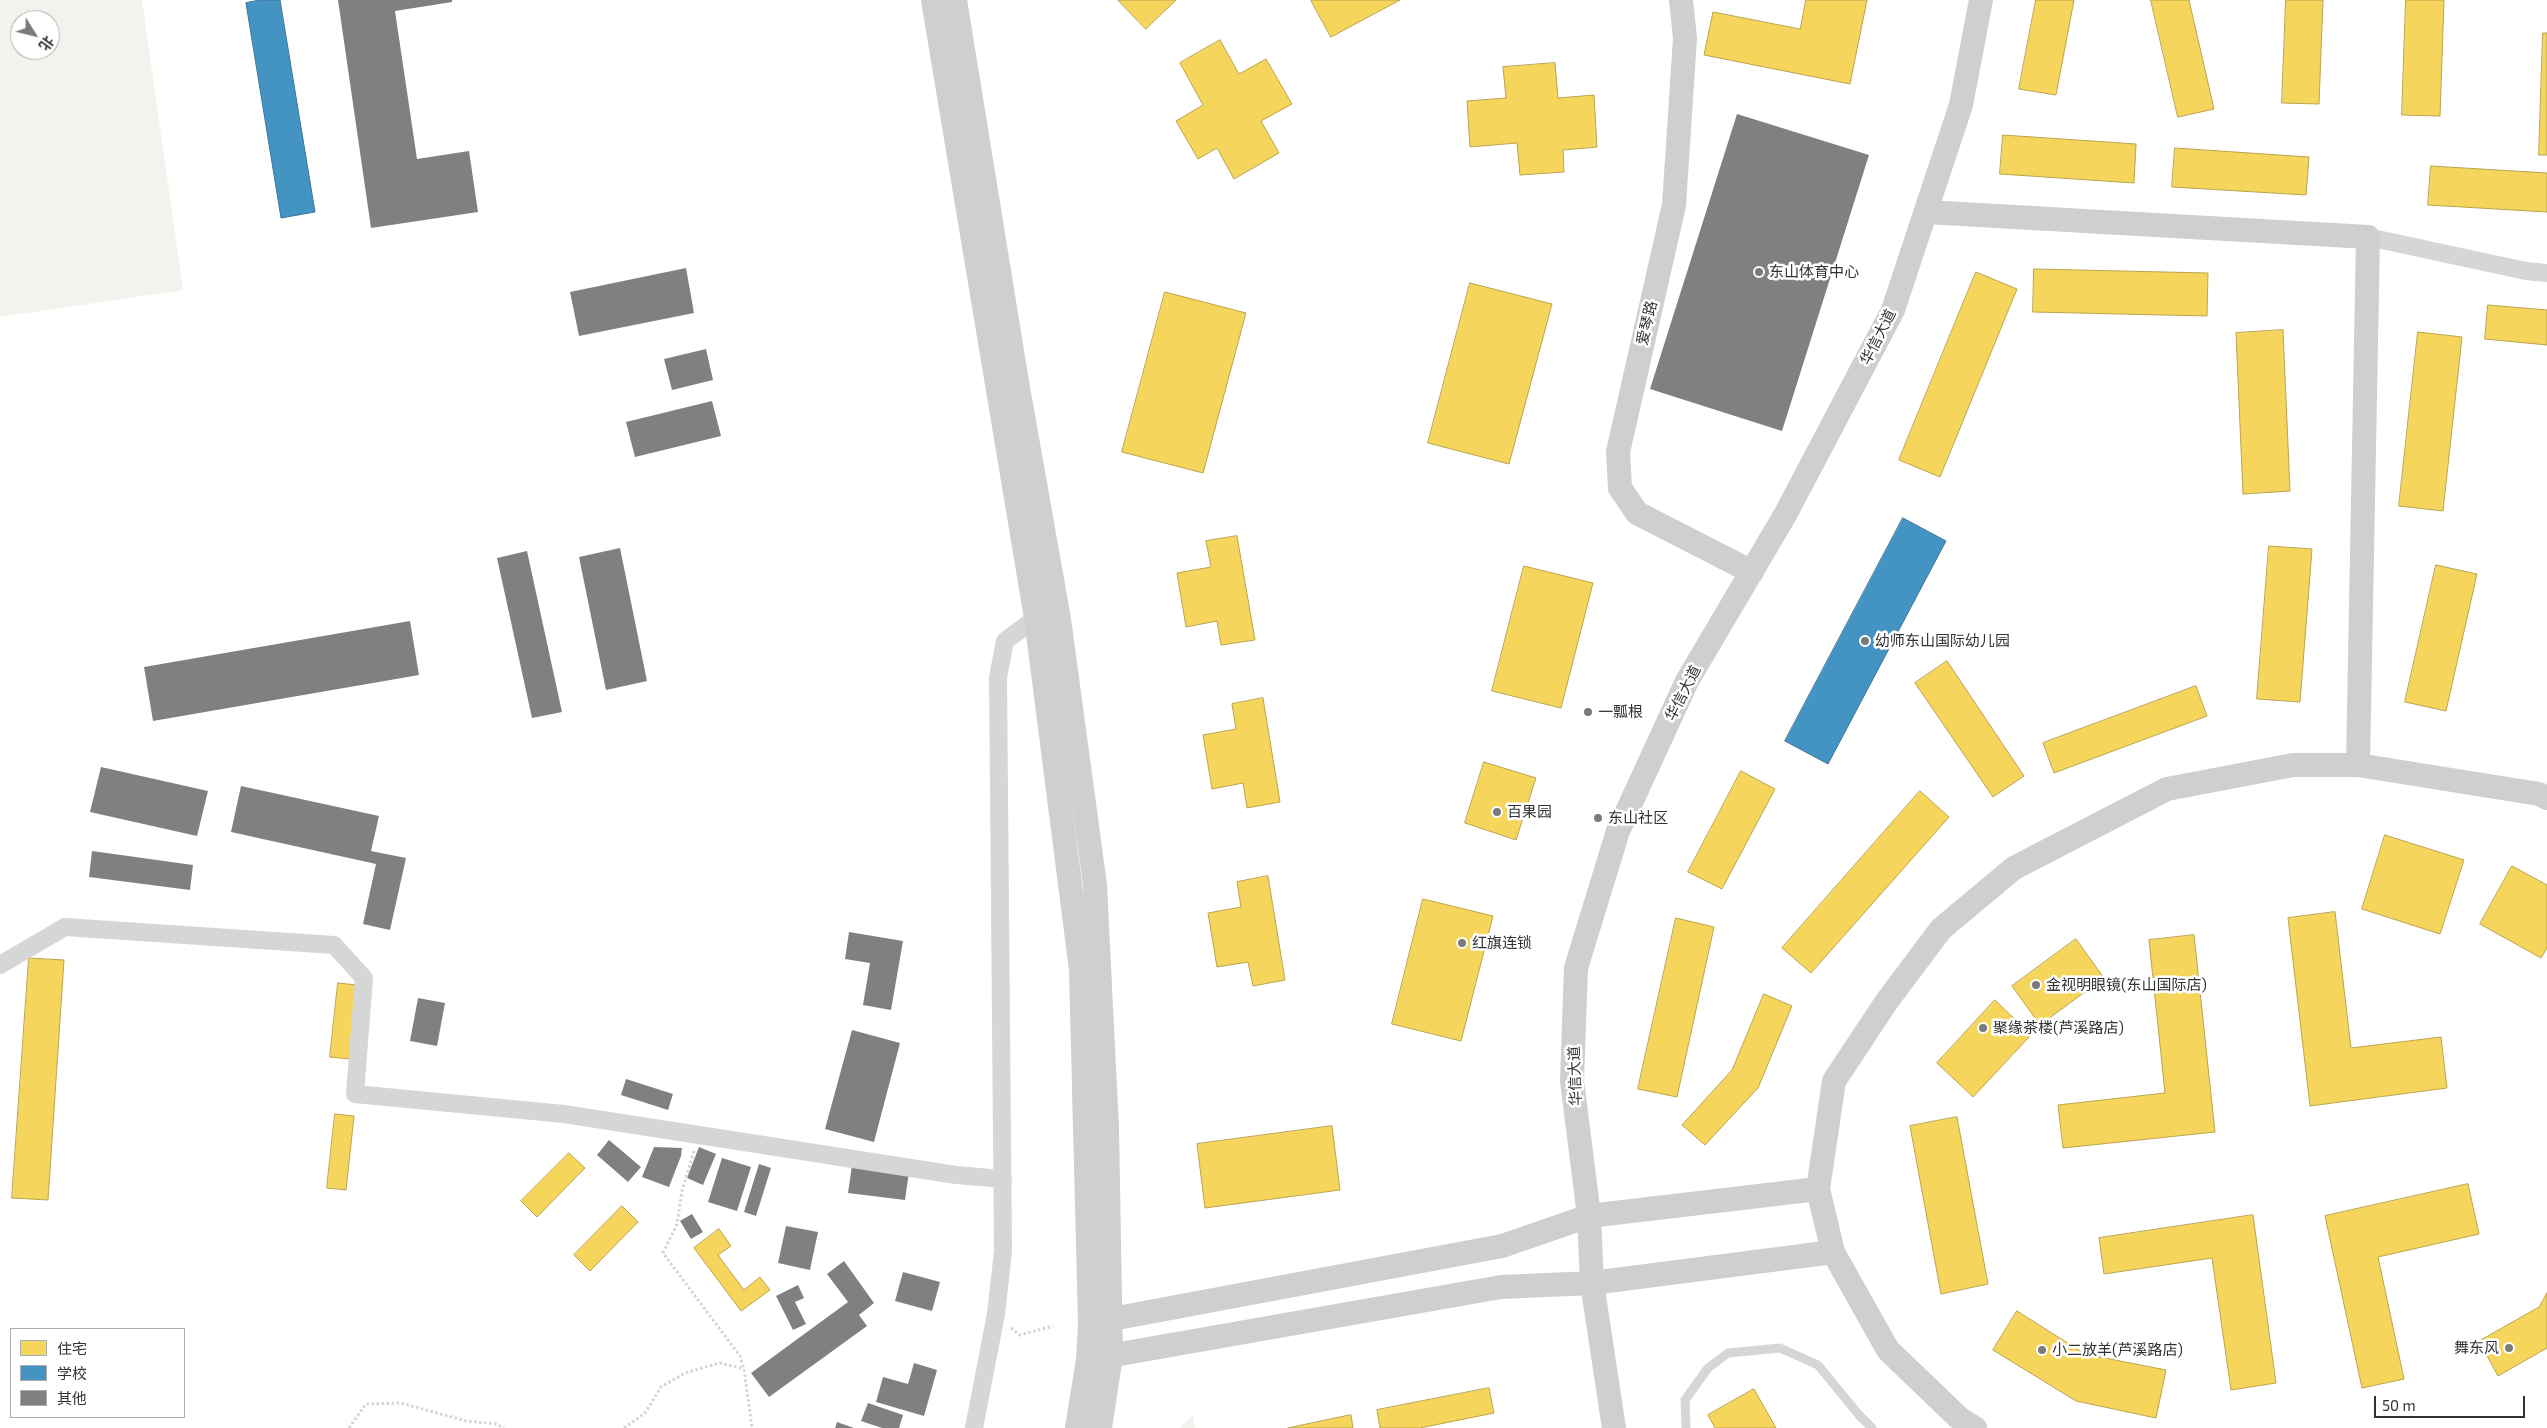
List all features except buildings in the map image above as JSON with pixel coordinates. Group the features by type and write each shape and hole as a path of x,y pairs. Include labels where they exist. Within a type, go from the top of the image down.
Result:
{"street":[{"path":"933,0 1036,618 1081,970 1100,1322 1111,1356 1100,1428"},
{"path":"955,0 1017,382 1059,619 1095,884 1107,1128 1100,1322 1088,1360 1077,1428"},
{"name":"爱琴路","path":"1681,0 1685,38 1674,205 1618,452 1620,488 1637,513 1752,572"},
{"name":"华信大道","path":"1614,1428 1592,1283 1589,1216 1572,1081 1576,968 1618,831 1687,682 1785,515 1893,310 1962,105 1981,0"},
{"path":"1926,212 2368,237 2526,271 2547,273"},
{"path":"2358,765 2368,237"},
{"path":"974,1428 996,1314 1003,1251 998,677 1005,641 1036,618"},
{"path":"1976,1428 1960,1419 1888,1350 1834,1252 1818,1189 1834,1081 1887,1001 1941,929 2014,868 2167,789 2293,765 2358,765 2539,794 2547,798"},
{"path":"0,965 65,927 334,945 364,978 355,1094 564,1114 956,1176 1003,1178"},
{"path":"1100,1322 1502,1246 1589,1216 1818,1189"},
{"path":"1088,1360 1501,1287 1592,1283 1834,1252"}],"lane":[{"path":"1686,1428 1685,1400 1708,1368 1728,1353 1780,1348 1818,1365 1872,1428"}],"path":[{"path":"698,1136 682,1191 677,1224 663,1253 740,1356 744,1369 752,1428"},
{"path":"996,1314 1020,1335 1053,1326"},
{"path":"624,1428 645,1413 661,1387 685,1372 720,1363 744,1369"},
{"path":"348,1428 366,1404 401,1403 466,1422 496,1424 504,1428"}],"shaded area":[{"path":"0,0 142,0 183,290 0,317"},
{"path":"1193,1416 1195,1428 1179,1428"}],"place":[{"name":"东山体育中心","path":"1759,272"},
{"name":"幼师东山国际幼儿园","path":"1865,641"},
{"name":"一瓢根","path":"1588,712"},
{"name":"百果园","path":"1497,812"},
{"name":"东山社区","path":"1598,818"},
{"name":"红旗连锁","path":"1462,943"},
{"name":"金视明眼镜(东山国际店)","path":"2036,985"},
{"name":"聚缘茶楼(芦溪路店)","path":"1983,1028"},
{"name":"舞东风","path":"2509,1348"},
{"name":"小二放羊(芦溪路店)","path":"2042,1350"}]}
